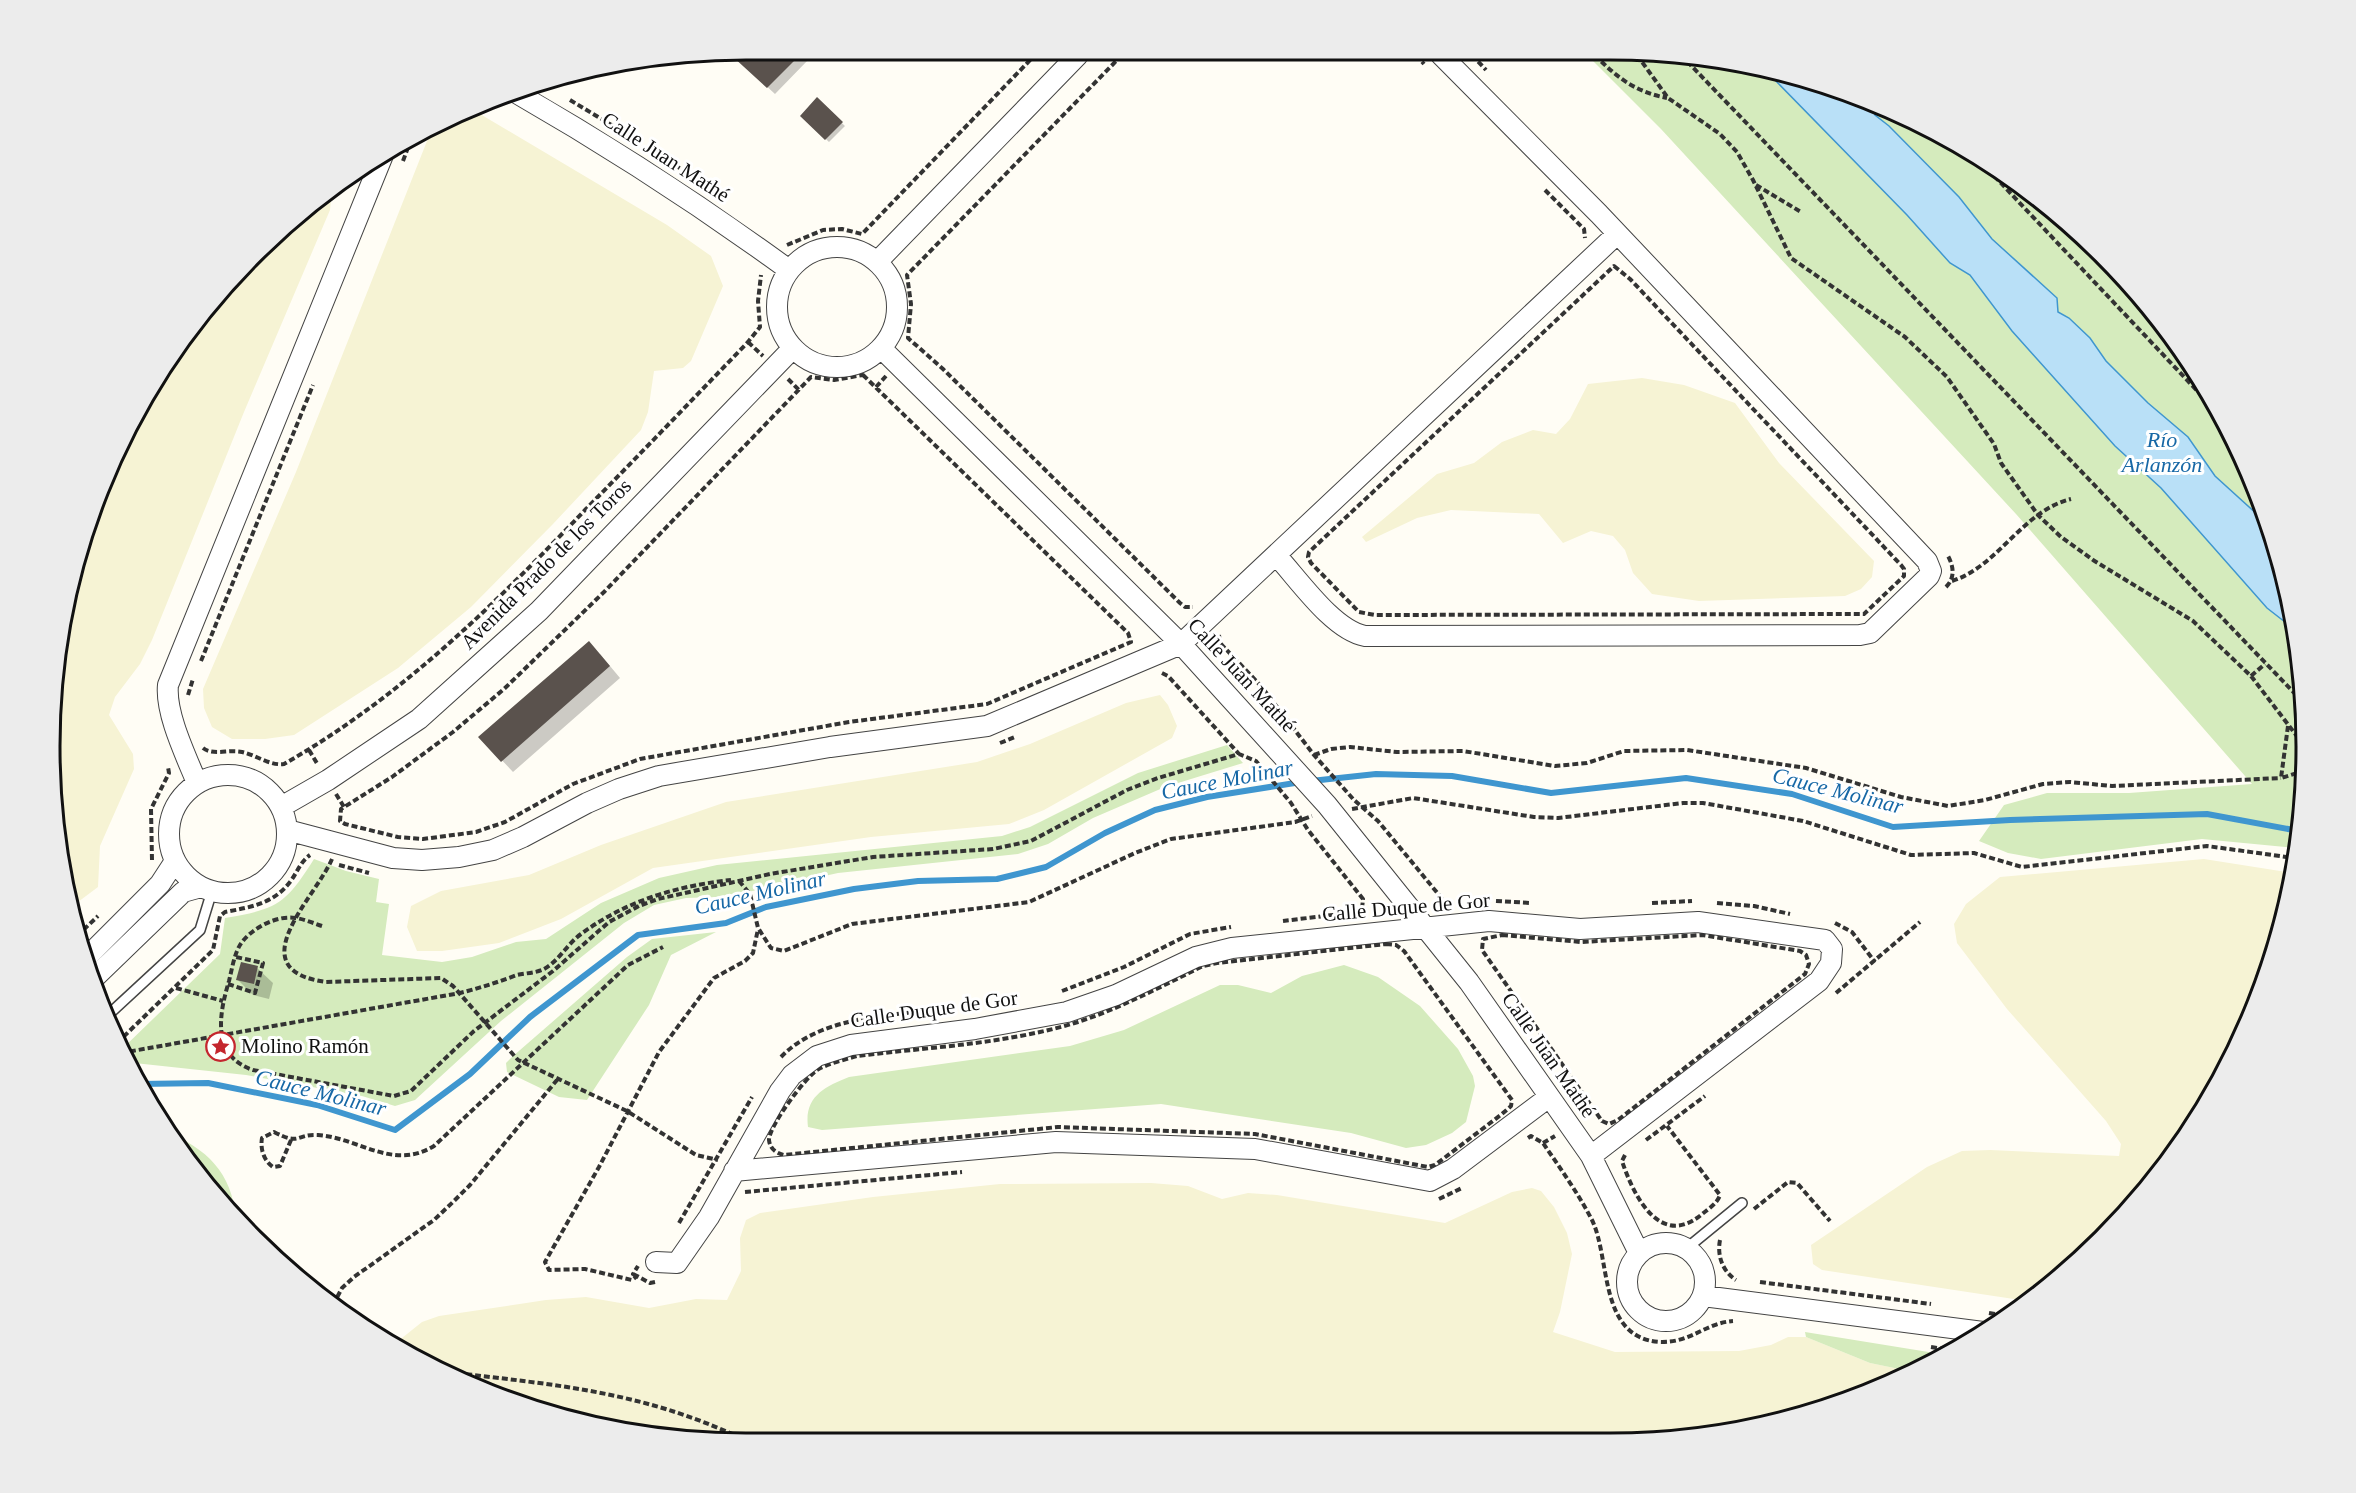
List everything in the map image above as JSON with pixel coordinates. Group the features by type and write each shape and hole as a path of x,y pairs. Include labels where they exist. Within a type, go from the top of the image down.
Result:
{"street":[{"path":"877,262 1074,60"},
{"path":"1276,555 1348,632 1365,636 1860,635 1870,633 1929,576 1931,571 1927,561 1617,234 1437,64"},
{"name":"Calle Juan Mathé","path":"523,97 686,197 789,270"},
{"path":"197,783 178,734 167,694 168,685 378,168"},
{"path":"287,830 335,853 422,860 459,857 493,850 608,794 659,776 830,747 987,726 1181,644 1617,234"},
{"path":"831,248 852,249 877,262 889,277 896,294 897,314 892,332 881,348 866,360 847,366 827,366 808,360 793,348 780,327 777,302 780,286 789,270 810,253 831,248"},
{"name":"Avenida Prado de los Toros","path":"281,807 328,780 426,713 539,611 793,348"},
{"name":"Calle Juan Mathé","path":"881,348 1181,644 1327,805 1469,982 1591,1156 1639,1253"},
{"path":"99,974 183,892 206,889 230,893 248,889 265,880 277,866 285,849 287,830 281,807 269,791 253,780 235,775 215,776 197,783 183,794 173,809 169,826 169,844 175,861 186,876 206,889"},
{"path":"92,952 160,884 175,861"},
{"name":"Calle Duque de Gor","path":"656,1262 677,1263 709,1217 780,1091 792,1075 817,1056 832,1049 975,1029 1067,1012 1116,995 1196,957 1232,948 1489,921 1580,929 1698,922 1825,940 1832,949 1831,963 1819,981 1591,1156"},
{"path":"735,1171 1056,1142 1101,1142 1255,1149 1430,1181 1453,1169 1549,1097"},
{"path":"1662,1242 1675,1243 1687,1248 1697,1257 1704,1269 1703,1296 1696,1307 1675,1320 1656,1319 1639,1310 1627,1288 1629,1269 1639,1253 1662,1242"},
{"path":"1703,1296 1970,1330"}],"lane":[{"path":"113,1011 200,930 206,889"},
{"path":"1687,1248 1742,1203"}],"path":[{"path":"783,242 788,246 812,232 833,229 862,234 1031,60"},
{"path":"1118,60 907,275 911,304 908,338 944,369 1180,603 1191,608 1201,602"},
{"path":"1476,60 1488,72"},
{"path":"1600,60 1628,85 1645,94 1668,98"},
{"path":"1640,61 1668,98 1720,134 1737,152 1791,258 1922,351 1947,377 1972,410 1994,444 2001,463 2038,515 2061,537 2093,560 2193,621 2251,676 2296,735"},
{"path":"1690,65 2294,693"},
{"path":"568,99 627,134"},
{"path":"401,164 407,150"},
{"path":"665,159 683,171"},
{"path":"1999,182 2190,381"},
{"path":"1755,184 1802,212"},
{"path":"1544,189 1584,229 1586,233 1583,240"},
{"path":"1609,268 1619,268 1901,565 1904,569 1904,576 1864,614 1376,615 1359,612 1311,563 1308,557 1309,552 1558,318 1609,268"},
{"path":"200,738 203,748 208,752 243,752 278,765 284,764 377,703 436,656 502,597 760,327 758,301 763,276 754,269"},
{"path":"863,375 1131,638 1127,645 987,704 849,722 640,759 573,784 505,822 476,832 407,838 345,824 340,821 341,809 392,777 453,732 547,649 810,377 834,380 863,375"},
{"path":"188,697 314,382"},
{"path":"1945,588 1952,581 1971,575 2038,515 2059,502 2071,500"},
{"path":"1946,553 1951,562 1952,581"},
{"path":"1220,643 1261,686 1314,755 1361,807 1378,821 1444,901 1455,905"},
{"path":"2251,676 2265,664"},
{"path":"1155,673 1168,676 1239,754 1256,761 1288,800"},
{"path":"2281,778 2288,725"},
{"path":"993,746 1023,733"},
{"path":"1314,755 1331,749 1350,747 1397,752 1463,751 1555,766 1587,763 1624,751 1697,751 1806,768 1916,801 1948,806 1985,800 2033,786 2070,782 2112,786 2281,778 2295,774"},
{"path":"322,926 295,918 271,921 242,942 219,1019 221,1036 228,1053 249,1068 394,1096 411,1091 486,1023 553,971 609,922 658,899 738,881 873,857 993,849 1031,841 1127,790 1158,778 1239,754"},
{"path":"738,881 750,894 758,928 771,948 784,951 852,924 1029,902 1135,853 1171,839 1295,822 1327,805 1361,807 1413,798 1534,817 1558,818 1683,802 1703,803 1803,821 1911,855 1974,854 2022,867 2206,846 2287,857"},
{"path":"345,824 335,853 295,918 285,954 290,969 301,977 326,982 433,977 447,981 522,1062 616,1106 696,1155 716,1159 735,1171"},
{"path":"322,858 335,853"},
{"path":"335,853 347,869 376,874"},
{"path":"125,1036 213,950 220,916 225,912 267,902 291,882 302,862 312,854"},
{"path":"132,1051 460,993 544,969 569,944 593,926 626,907 656,894 692,885 738,881"},
{"path":"1491,901 1541,904"},
{"path":"1647,904 1695,902"},
{"path":"1715,903 1754,906 1797,915"},
{"path":"1831,922 1851,932 1875,962"},
{"path":"661,1281 650,1282 637,1276 632,1280 585,1269 549,1270 545,1262 659,1052 677,1024 714,978 745,961 753,953 758,928"},
{"path":"1502,935 1581,942 1702,935 1800,951 1806,955 1809,964 1805,974 1609,1124 1602,1121 1482,950 1483,939 1502,935"},
{"path":"1386,944 1396,945 1408,957 1510,1094 1511,1106 1435,1165 1428,1167 1255,1134 1058,1127 784,1155 776,1153 772,1147 771,1132 802,1083 818,1070 836,1061 857,1056 990,1040 1053,1028 1109,1010 1203,966 1293,954 1386,944"},
{"path":"291,1140 280,1167 273,1167 267,1163 260,1146 262,1138 274,1132 291,1140 317,1135 395,1157 424,1152 434,1146 628,965 663,947"},
{"path":"228,984 255,993 263,963 236,957"},
{"path":"176,988 223,1000"},
{"path":"337,1297 363,1269 384,1258 434,1220 470,1185 557,1080"},
{"path":"1632,1151 1622,1161 1626,1174 1648,1214 1657,1220 1667,1225 1681,1225 1694,1220 1719,1198 1720,1195 1667,1126 1638,1146"},
{"path":"1522,1141 1531,1136 1540,1139 1592,1221 1609,1297 1629,1329 1639,1336 1659,1342 1689,1339 1700,1333"},
{"path":"736,1193 965,1172"},
{"path":"1750,1211 1788,1182 1797,1183 1830,1221"},
{"path":"1435,1200 1451,1195 1466,1185"},
{"path":"1724,1234 1718,1247 1720,1260 1728,1275 1741,1283"},
{"path":"1752,1282 1775,1282 1938,1305"},
{"path":"1983,1312 1995,1314"},
{"path":"470,1374 557,1384 616,1394 685,1414 728,1433"}],"shaded area":[{"path":"480,114 667,225 711,256 723,286 691,361 683,368 654,371 648,412 641,430 471,607 398,668 294,735 265,739 232,739 212,727 204,708 203,689 296,472 428,139 443,131"},
{"path":"331,201 330,210 244,412 152,640 140,664 115,697 109,715 133,754 134,769 100,846 98,887 78,902 66,836 61,791 60,746 61,702 73,613 96,526 131,443 176,365 230,294 261,261 294,230"},
{"path":"1642,378 1684,385 1735,403 1779,463 1874,561 1872,577 1861,589 1845,596 1699,601 1652,594 1633,573 1625,550 1613,536 1591,531 1563,543 1539,514 1451,510 1417,518 1366,542 1362,537 1437,474 1474,463 1502,442 1533,430 1556,434 1570,419 1588,384"},
{"path":"1160,695 1168,705 1177,726 1172,738 1044,810 1009,824 871,837 653,868 561,919 499,943 442,951 417,951 407,927 411,906 441,891 529,875 601,845 726,802 977,762 1030,744 1126,703"},
{"path":"2204,859 2284,872 2273,924 2260,967 2244,1009 2204,1090 2180,1128 2126,1199 2062,1263 2016,1299 1822,1270 1813,1264 1811,1245 1927,1167 1962,1151 1990,1150 2119,1156 2121,1144 2106,1121 2007,1009 1957,943 1954,924 1966,904 2000,877"},
{"path":"1151,1183 1188,1186 1222,1199 1248,1193 1277,1195 1445,1223 1512,1192 1532,1188 1541,1191 1554,1207 1567,1233 1572,1254 1560,1312 1553,1332 1615,1352 1739,1351 1771,1345 1788,1337 1806,1337 1870,1363 1898,1369 1830,1397 1787,1410 1743,1420 1654,1432 746,1433 702,1432 657,1427 569,1410 484,1381 400,1339 422,1322 439,1316 546,1300 586,1297 649,1308 696,1299 727,1300 741,1271 740,1238 746,1220 760,1213 873,1197 1000,1184"}],"green space":[{"path":"1592,60 1654,61 1743,73 1830,96 1872,112 1953,152 1991,176 2062,230 2126,294 2180,365 2204,403 2244,484 2273,569 2283,613 2295,702 2295,791 2288,847 2202,839 2041,859 2008,853 1979,841 2004,805 2047,793 2129,793 2252,784 2016,514 1661,129"},
{"path":"1227,745 1243,763 1165,787 1093,818 1048,844 1018,854 838,873 770,888 717,897 686,898 654,905 624,923 501,1021 415,1100 395,1106 362,1096 246,1075 138,1063 128,1043 220,954 225,918 268,908 278,902 287,896 314,859 346,871 379,879 376,902 389,904 382,955 442,962 472,957 516,942 546,939 601,903 659,878 717,865 1002,836 1030,827 1138,773"},
{"path":"716,932 671,955 649,1005 587,1100 559,1097 507,1072 506,1063 512,1057 627,957 652,939"},
{"path":"1344,965 1378,977 1420,1006 1458,1049 1473,1076 1475,1086 1466,1122 1452,1133 1426,1145 1406,1148 1351,1133 1161,1104 822,1130 808,1127 809,1108 818,1094 849,1077 1070,1046 1124,1030 1220,985 1238,985 1271,993 1302,976"},
{"path":"186,1142 205,1154 215,1164 223,1175 234,1202"},
{"path":"1805,1332 1931,1352 1898,1369 1870,1363 1806,1337"}],"water":[{"name":"Río Arlanzón","path":"1775,80 1830,96 1875,113 1959,197 1992,239 2057,298 2058,312 2069,318 2090,338 2106,361 2148,403 2188,437 2215,476 2255,512 2273,569 2284,621 2267,608 2161,488 2115,446 2012,331 1970,275 1950,263 1907,215"}],"building":[{"path":"737,60 795,60 767,88"},
{"path":"817,97 843,122 825,140 800,116"},
{"path":"589,641 610,666 501,762 478,737"},
{"path":"241,962 258,966 254,984 236,980"}],"waterway":[{"name":"Cauce Molinar","path":"1311,781 1376,774 1452,776 1551,793 1686,778 1792,794 1893,827 2010,820 2207,814 2291,829"},
{"name":"Cauce Molinar","path":"149,1084 208,1083 317,1105 395,1130 470,1074 530,1017 638,935 726,923 766,907 854,889 918,881 997,879 1046,867 1105,833 1155,810 1207,797 1301,782"}],"place":[{"name":"Molino Ramón","path":"220,1046"}]}
